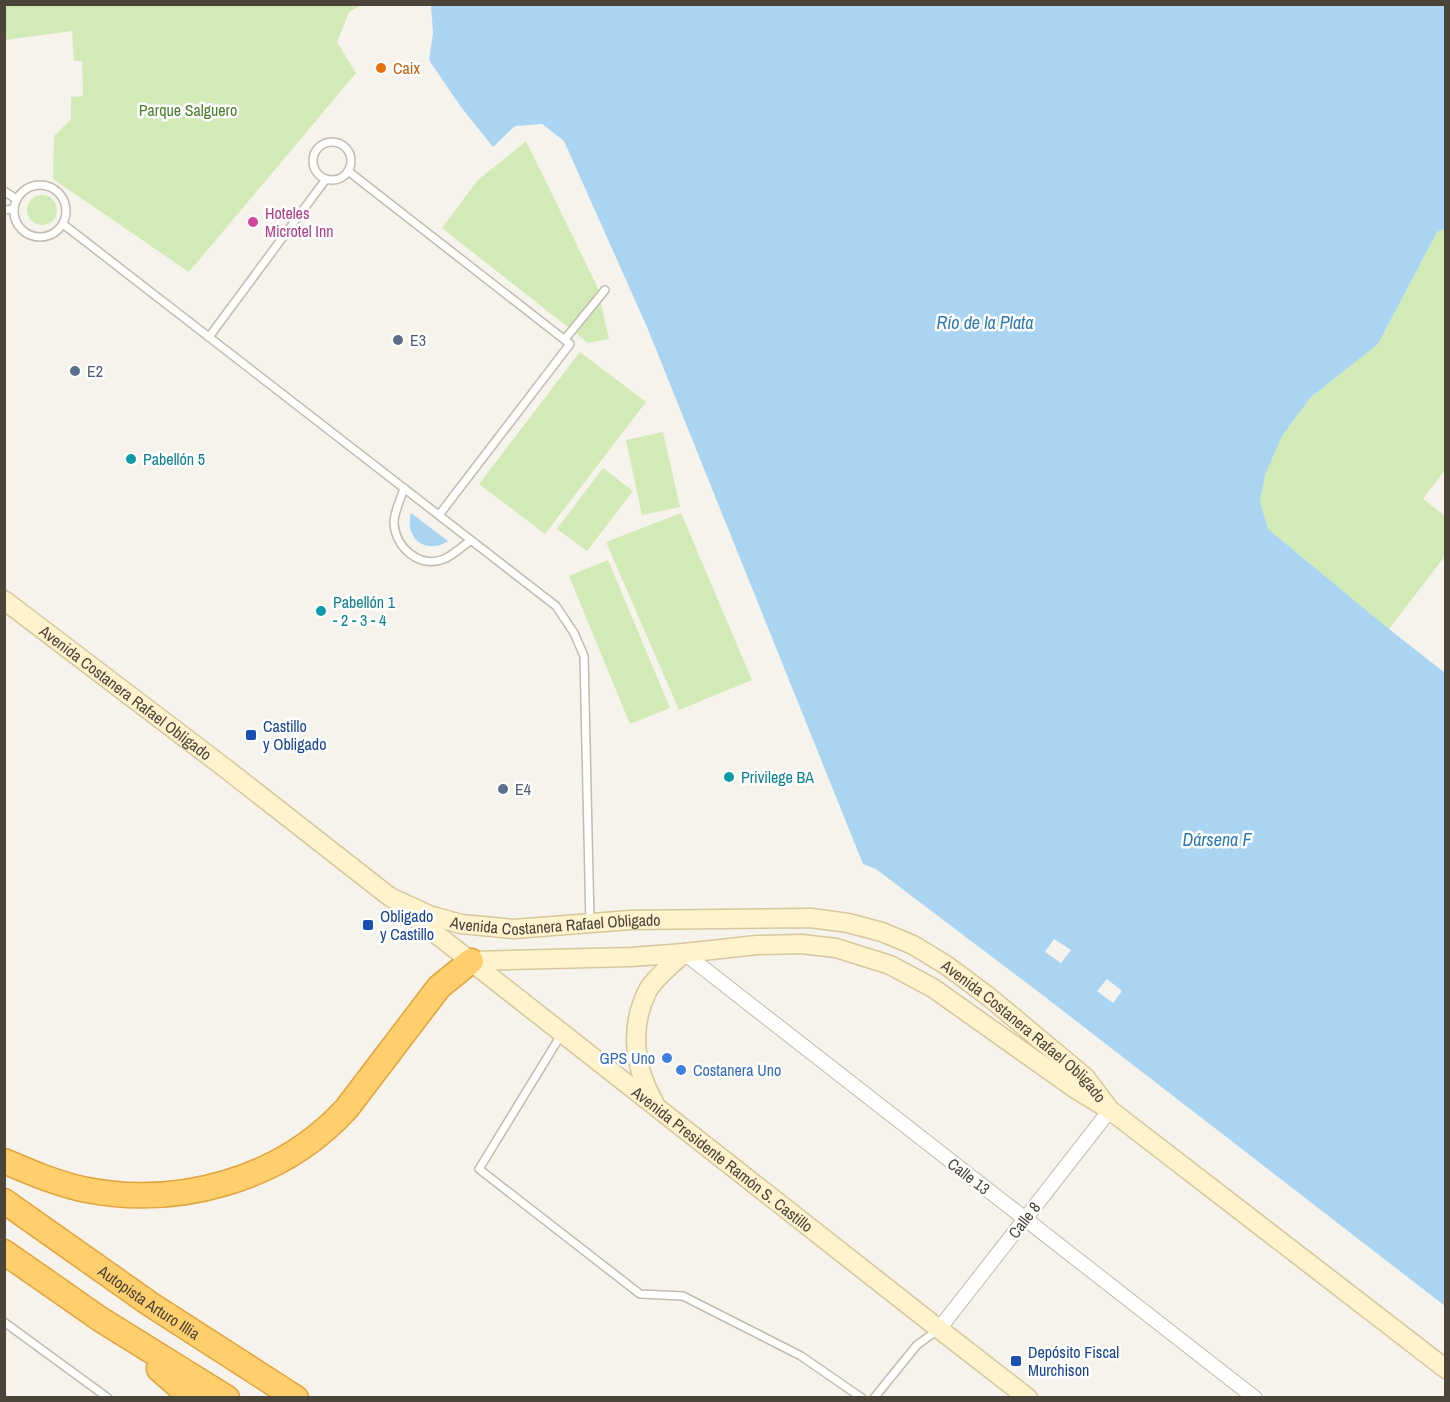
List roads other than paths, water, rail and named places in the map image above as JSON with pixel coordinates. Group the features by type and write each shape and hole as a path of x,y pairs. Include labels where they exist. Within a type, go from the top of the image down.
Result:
{"highway":[{"path":"4,1161 62,1184 102,1192 137,1195 196,1190 232,1181 268,1167 309,1143 333,1123 347,1108 439,987 471,961"},
{"name":"Autopista Arturo Illia","path":"4,1201 150,1304 296,1398"},
{"path":"4,1252 100,1319 227,1398"},
{"path":"100,1319 192,1398"}],"main road":[{"name":"Avenida Costanera Rafael Obligado","path":"4,600 390,897 429,915 461,924 514,929 630,920 811,918 848,923 882,932 913,945 946,965 988,997 1085,1077 1110,1110"},
{"name":"Avenida Presidente Ramón S. Castillo","path":"390,897 1028,1398"},
{"name":"Avenida Costanera Rafael Obligado","path":"471,961 620,957 757,945 801,944 836,948 890,965 933,988 1074,1088 1110,1110 1446,1369"},
{"path":"656,1107 644,1085 637,1061 636,1036 640,1012 649,988 684,953"}],"street":[{"name":"Calle 13","path":"684,953 1255,1398"},
{"name":"Calle 8","path":"939,1329 1110,1110"}],"lane":[{"path":"335,142 346,148 351,159 348,171 338,179 326,179 316,171 313,159 322,144 335,142"},
{"path":"348,171 570,344 439,515"},
{"path":"209,337 326,179"},
{"path":"39,184 56,190 63,197 66,206 63,224 50,235 32,236 24,232 15,217 16,199 29,187 39,184"},
{"path":"4,191 16,199"},
{"path":"4,210 14,209"},
{"path":"63,224 556,606 574,633 584,656 590,924"},
{"path":"565,339 605,290"},
{"path":"404,488 394,523 398,540 408,554 426,561 443,559 471,540"},
{"path":"563,1033 478,1168 640,1294 683,1296 801,1356 862,1398"},
{"path":"4,1322 108,1398"},
{"path":"874,1398 917,1345 939,1329"}],"water":[{"name":"Río de la Plata","path":"431,5 1445,5 1445,229 1437,232 1378,344 1310,398 1282,436 1265,475 1260,501 1268,529 1445,673 1445,1306 1036,990 876,869 863,864 647,327 564,141 542,124 515,126 493,147 461,107 429,60 433,33"},
{"path":"411,513 448,541 432,546 419,542 411,530"}],"place":[{"name":"Caix","path":"381,68"},
{"name":"Hoteles Microtel Inn","path":"253,222"},
{"name":"E3","path":"398,340"},
{"name":"E2","path":"75,371"},
{"name":"Pabellón 5","path":"131,459"},
{"name":"Pabellón 1 - 2 - 3 - 4","path":"321,611"},
{"name":"Castillo y Obligado","path":"251,735"},
{"name":"Privilege BA","path":"729,777"},
{"name":"E4","path":"503,789"},
{"name":"Obligado y Castillo","path":"368,925"},
{"name":"GPS Uno","path":"667,1058"},
{"name":"Costanera Uno","path":"681,1070"},
{"name":"Depósito Fiscal Murchison","path":"1016,1361"}],"park label":[{"name":"Parque Salguero","path":"188,110"}],"water label":[{"name":"Dársena F","path":"1217,839"}]}
